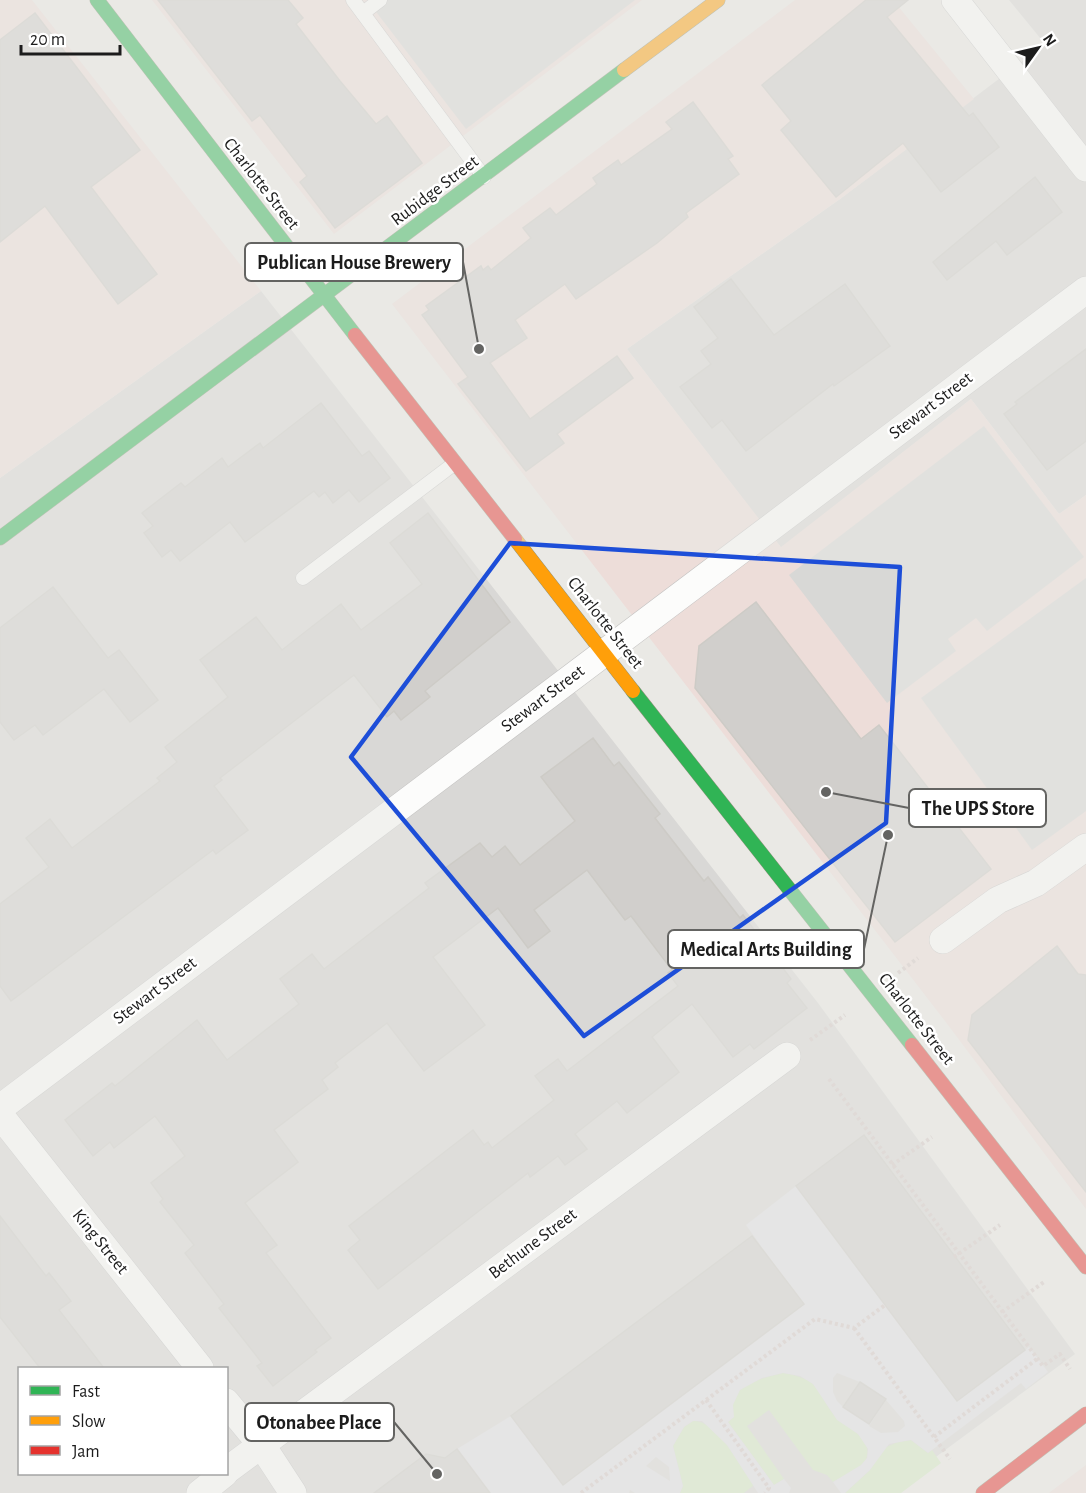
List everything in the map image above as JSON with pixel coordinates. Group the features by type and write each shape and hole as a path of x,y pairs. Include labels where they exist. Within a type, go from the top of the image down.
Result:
{"main road":[{"name":"Charlotte Street","path":"97,0 324,295 1086,1267"},
{"name":"Rubidge Street","path":"0,538 484,177 712,2"},
{"path":"983,1493 1086,1414"}],"street":[{"path":"955,0 1086,168"},
{"name":"Stewart Street","path":"0,1108 1086,290"},
{"path":"943,940 998,900 1036,883 1086,847"},
{"name":"Bethune Street","path":"228,1470 787,1056"},
{"name":"King Street","path":"0,1115 199,1367"},
{"path":"228,1403 263,1446 292,1493"},
{"name":"Bethune Street","path":"200,1493 221,1475"}],"lane":[{"path":"353,0 413,85 484,177"},
{"path":"363,13 380,0"},
{"path":"303,578 457,462"}],"path":[{"path":"787,1056 841,1018"},
{"path":"829,1079 956,1255 1037,1359 1043,1366 1060,1354 1070,1369"},
{"path":"892,1165 932,1137"},
{"path":"956,1255 1000,1225"},
{"path":"1002,1312 1044,1282"},
{"path":"854,1328 885,1305"},
{"path":"581,1493 814,1319 854,1328 950,1459"},
{"path":"934,1437 1037,1359"},
{"path":"706,1400 769,1488 765,1493"}],"highlighted area":[{"path":"510,543 900,567 886,823 584,1036 351,757"}],"shaded area":[{"path":"0,0 32,0 261,291 0,478"},
{"path":"152,0 642,0 334,234"},
{"path":"367,0 635,0 466,129"},
{"path":"795,0 893,0 974,99 840,199 627,349 781,547 971,399 1059,514 1086,495 1086,1209 945,1021 392,304"},
{"path":"1009,0 1086,0 1086,495 1059,514 971,399 781,548 627,349 840,199 1045,44"},
{"path":"261,291 818,1003 1075,1354 887,1493 0,1493 0,478"},
{"path":"984,426 1084,557 987,631 976,618 948,639 956,651 887,703 789,575"},
{"path":"1086,578 1086,811 1032,850 921,698"},
{"path":"796,1186 957,1400 1029,1347 1048,1372 1026,1389 1021,1383 928,1453 911,1440 889,1444 870,1470 845,1493 841,1493 833,1482 861,1465 867,1458 868,1449 858,1434 837,1420 813,1384 800,1376 783,1373 762,1378 740,1390 733,1405 734,1417 728,1422 774,1485 784,1479 791,1488 789,1493 758,1493 727,1445 702,1421 693,1421 684,1427 673,1446 683,1486 680,1493 635,1493 630,1490 629,1493 490,1493 457,1449 511,1416 563,1484 803,1305 746,1225","holes":["837,1373 860,1382 845,1409 837,1401 833,1392 833,1378","886,1400 904,1421 905,1426 898,1432 881,1433 869,1426","656,1457 669,1467 670,1481 646,1466"]},
{"path":"1086,1465 1086,1493 1049,1493"}],"green space":[{"path":"783,1373 802,1378 813,1384 835,1416 865,1442 867,1456 858,1469 833,1482 827,1475 813,1470 769,1410 747,1426 784,1479 774,1485 728,1422 734,1417 732,1407 739,1391 755,1381"},
{"path":"693,1421 711,1428 720,1436 754,1485 744,1493 680,1493 683,1486 673,1446 684,1427"},
{"path":"911,1440 928,1453 932,1450 941,1463 901,1493 845,1493 870,1470 884,1448"}],"building":[{"path":"158,0 288,0 303,18 296,24 340,81 376,124 387,116 422,163 335,228 300,182 307,176 260,115 252,121"},
{"path":"866,0 908,0 887,17 969,116 973,113 999,147 941,192 903,143 836,197 781,130 791,121 762,85"},
{"path":"35,13 140,150 91,187 157,274 118,304 45,206 0,242 0,40"},
{"path":"693,102 733,156 728,159 739,174 686,213 688,217 657,243 576,299 565,284 515,320 527,338 490,363 530,419 617,356 633,378 557,434 564,443 526,471 458,384 468,377 422,315 429,310 426,306 481,266 483,270 488,266 491,270 531,238 523,228 550,208 556,215 597,184 593,178 618,160 621,165 672,129 666,122"},
{"path":"1035,177 1062,212 1007,255 996,241 947,280 933,262"},
{"path":"731,279 774,335 845,284 890,346 834,386 833,384 746,451 722,420 712,428 680,387 711,364 701,351 718,338 694,307"},
{"path":"1086,349 1086,441 1047,470 1004,414 1017,404 1015,402"},
{"path":"321,403 362,456 369,451 390,478 359,502 349,490 333,503 325,492 319,497 314,491 245,542 230,522 180,561 171,550 162,557 144,533 153,526 142,513 181,483 185,487 222,458 228,467 260,443 263,448"},
{"path":"428,513 510,622 425,691 430,697 401,720 394,711 387,717 354,675 220,778 222,780 214,786 248,830 216,854 213,850 11,1001 0,986 0,904 49,867 26,838 50,819 72,848 160,781 157,778 177,762 165,747 228,697 200,660 256,617 282,650 341,604 361,630 422,584 390,543"},
{"path":"53,587 108,658 119,650 158,700 130,722 104,689 43,735 35,725 14,740 0,722 0,628"},
{"path":"756,602 861,739 879,725 991,869 895,942 695,688 699,646"},
{"path":"593,738 614,766 619,762 660,814 655,818 704,881 708,877 740,918 743,915 791,979 787,983 807,1008 754,1049 750,1044 733,1057 692,1004 652,1037 679,1072 627,1113 617,1101 575,1134 587,1149 565,1165 558,1156 530,1177 528,1173 378,1289 348,1250 360,1240 349,1226 473,1130 484,1145 488,1142 492,1148 554,1100 535,1076 558,1059 567,1071 678,986 668,973 672,970 631,916 625,920 587,870 534,910 550,931 528,948 498,908 433,957 485,1025 424,1071 387,1023 335,1063 338,1067 322,1080 328,1089 274,1130 298,1162 245,1203 277,1245 266,1253 331,1338 315,1350 317,1352 273,1386 257,1366 262,1363 219,1308 224,1304 185,1253 194,1245 160,1202 163,1199 151,1183 185,1156 155,1116 114,1148 110,1142 93,1156 65,1120 112,1083 115,1086 197,1020 227,1060 299,1004 280,979 312,954 324,969 429,888 425,883 480,843 492,857 505,846 520,865 575,821 541,777"},
{"path":"1057,946 1078,974 1086,975 1086,1192 968,1040 972,1015"},
{"path":"864,1135 1025,1350 957,1401 796,1186"},
{"path":"0,1216 46,1276 49,1273 71,1301 59,1310 103,1367 39,1367 0,1317"},
{"path":"752,1236 804,1304 563,1485 511,1416"},
{"path":"860,1382 886,1399 869,1424 843,1407"},
{"path":"457,1449 490,1493 374,1493 426,1454 445,1458"}],"traffic: fast":[{"path":"97,0 355,335"},
{"path":"0,538 624,70"},
{"path":"633,691 912,1045"}],"traffic: slow":[{"path":"624,70 718,0"},
{"path":"515,539 633,691"}],"traffic: jam":[{"path":"355,335 515,539"},
{"path":"912,1045 1086,1267"},
{"path":"983,1493 1086,1414"}],"place":[{"name":"Publican House Brewery","path":"479,349"},
{"name":"The UPS Store","path":"826,792"},
{"name":"Medical Arts Building","path":"888,835"},
{"name":"Otonabee Place","path":"437,1474"}]}
